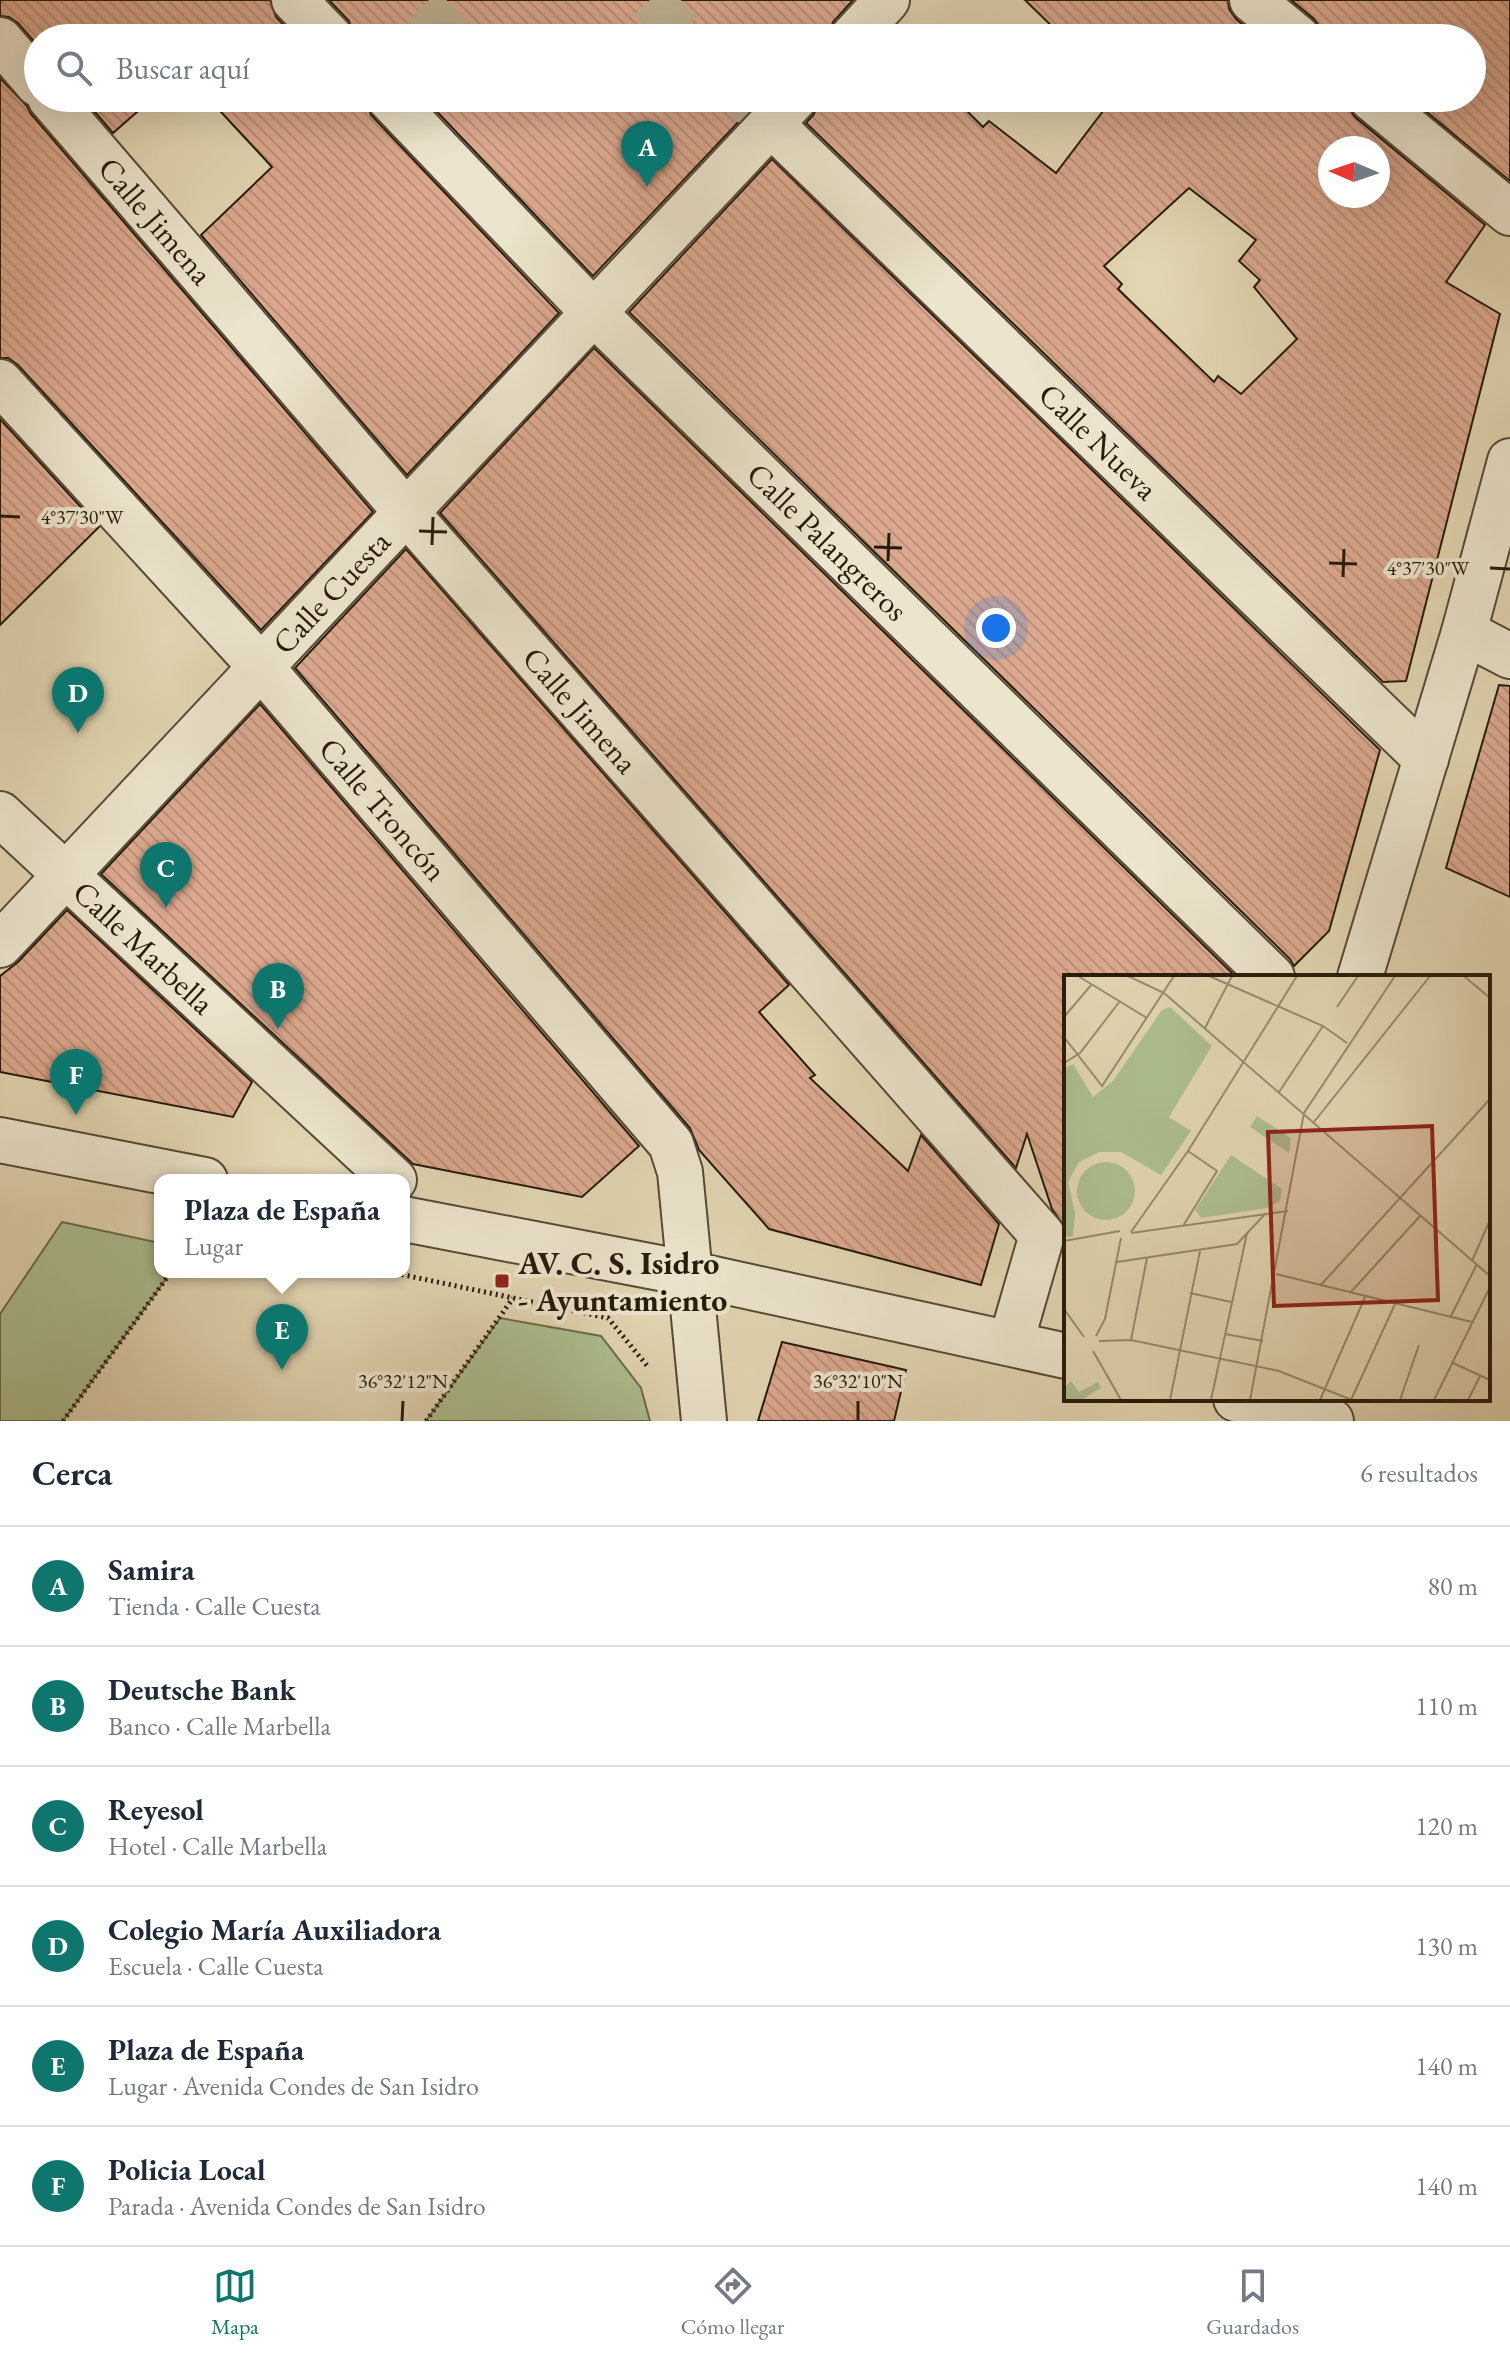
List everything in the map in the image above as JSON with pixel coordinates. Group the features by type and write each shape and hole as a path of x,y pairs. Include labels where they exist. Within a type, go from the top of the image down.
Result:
{"street":[{"path":"294,0 317,24"},
{"path":"865,24 887,0"},
{"path":"1252,0 1281,24"},
{"path":"0,40 24,68"},
{"name":"Calle Jimena","path":"62,112 406,512 1054,1224 1011,1342"},
{"name":"Calle Palangreros","path":"402,112 594,313 1270,975"},
{"name":"Calle Cuesta","path":"0,945 782,112"},
{"name":"Calle Nueva","path":"784,112 1426,759"},
{"path":"1388,112 1510,213"},
{"name":"Calle Troncón","path":"0,382 261,667 671,1144 680,1172 704,1421"},
{"path":"1361,975 1464,632 1510,461"},
{"path":"1464,632 1510,656"},
{"name":"Calle Marbella","path":"0,814 388,1174"},
{"path":"0,1140 174,1174"},
{"path":"410,1199 424,1223 691,1274 1064,1355"},
{"path":"1245,1401 1331,1421"}],"path":[{"path":"410,1276 608,1318 653,1372"},
{"path":"63,1421 167,1278"},
{"path":"426,1421 513,1298"}],"green space":[{"path":"62,1222 154,1242 154,1278 167,1278 63,1421 0,1421 0,1314"},
{"path":"500,1318 601,1336 641,1388 650,1421 426,1421"}],"building":[{"path":"0,0 270,0 276,17 283,24 24,24 24,30 9,17 0,16"},
{"path":"329,0 853,0 832,24 350,24"},
{"path":"1025,0 1228,0 1229,9 1242,24 1050,24"},
{"path":"1291,0 1510,0 1510,181 1427,112 1486,112 1486,24 1318,24"},
{"path":"0,78 24,103 24,112 30,112 373,512 261,630 18,365 8,358 0,358"},
{"path":"95,112 137,112 113,133"},
{"path":"221,112 370,112 559,313 407,475 201,235 272,167"},
{"path":"437,112 748,112 593,276"},
{"path":"815,112 968,112 983,127 989,121 1056,173 1102,112 1352,112 1378,136 1318,136 1318,208 1390,208 1390,146 1485,225 1446,282 1500,314 1406,681 1383,682 806,123","holes":["1189,188 1256,240 1239,261 1260,280 1254,287 1297,339 1241,394 1218,376 1214,382 1118,289 1122,284 1104,266"]},
{"path":"772,159 1380,750 1329,931 1294,966 629,312"},
{"path":"594,348 1234,975 1064,975 1064,1226 1052,1209 1027,1134 1016,1168 440,513"},
{"path":"0,419 99,527 0,625"},
{"path":"406,549 789,985 759,1012 815,1075 810,1078 908,1171 921,1135 999,1224 981,1285 769,1229 699,1150 690,1128 295,668"},
{"path":"1499,685 1510,686 1510,897 1446,868"},
{"path":"260,704 639,1146 582,1197 413,1164 101,874"},
{"path":"67,910 252,1082 233,1117 0,1072 0,976 18,962"},
{"path":"782,1342 906,1370 894,1421 758,1421"}],"tunnel":[{"path":"436,24 460,0"},
{"path":"650,0 673,24"},
{"path":"759,112 771,124"}],"place":[{"name":"Samira","path":"647,187"},
{"name":"Colegio María Auxiliadora","path":"78,733"},
{"name":"Reyesol","path":"166,908"},
{"name":"Deutsche Bank","path":"278,1029"},
{"name":"Policia Local","path":"76,1115"},
{"name":"AV. C. S. Isidro - Ayuntamiento","path":"502,1281"},
{"name":"Plaza de España","path":"282,1370"}]}
